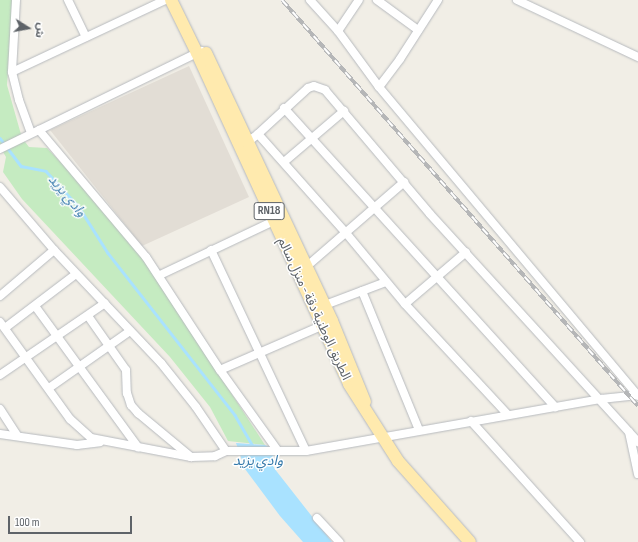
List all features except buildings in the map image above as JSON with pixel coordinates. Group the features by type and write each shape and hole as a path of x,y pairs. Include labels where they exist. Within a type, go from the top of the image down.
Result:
{"main road":[{"name":"الطريق الوطنية دقة - منزل سالم","path":"171,0 201,52"},
{"name":"الطريق الوطنية دقة - منزل سالم","path":"180,0 201,52 243,145 327,323 349,384 381,437 413,480 470,542"},
{"name":"الطريق الوطنية دقة - منزل سالم","path":"278,219 306,267 324,306 327,323"}],"street":[{"path":"16,0 12,72 29,135"},
{"path":"68,0 86,37"},
{"path":"12,72 165,0"},
{"path":"338,31 359,0"},
{"path":"377,0 418,30"},
{"path":"379,87 438,0"},
{"path":"517,0 638,56"},
{"path":"312,1 338,31 379,87 638,395"},
{"path":"0,149 201,52"},
{"path":"243,145 258,134 284,108 308,88 314,86 325,90 430,214 601,399 638,442"},
{"path":"284,108 555,407"},
{"path":"284,162 313,139 344,111"},
{"path":"39,130 136,244 160,275 220,370 276,451"},
{"path":"258,134 346,233 405,304 508,415"},
{"path":"306,267 404,182"},
{"path":"0,187 54,250 161,363 196,407 226,451"},
{"path":"160,275 278,219"},
{"path":"0,296 54,250"},
{"path":"211,250 306,451"},
{"path":"405,304 466,252"},
{"path":"76,274 35,306 2,325 70,419 90,438 102,442 138,447 191,458 215,456 226,451 306,451 601,399 638,395"},
{"path":"324,306 386,282"},
{"path":"362,291 419,430"},
{"path":"0,375 105,303"},
{"path":"35,306 138,447"},
{"path":"88,316 110,345 126,370 127,393 131,405 138,413 191,458"},
{"path":"220,370 327,323"},
{"path":"49,388 130,331"},
{"path":"0,409 17,436"},
{"path":"472,421 580,542"},
{"path":"629,432 638,474"},
{"path":"0,434 77,445 102,442"},
{"path":"317,518 339,542"}],"shaded area":[{"path":"189,66 249,197 142,246 50,130"}],"green space":[{"path":"0,0 13,0 7,85 22,138 29,147 47,148 93,196 144,259 265,445 228,441 210,407 170,357 22,199 3,172 6,157 0,147"}],"water":[{"name":"وادي يزيد","path":"236,443 265,445 273,449 274,468 332,542 303,542 280,516 245,469"}],"waterway":[{"name":"وادي يزيد","path":"0,138 21,166 46,171 79,207 108,253 235,415 253,446"}],"railway":[{"path":"282,0 638,406"}]}
